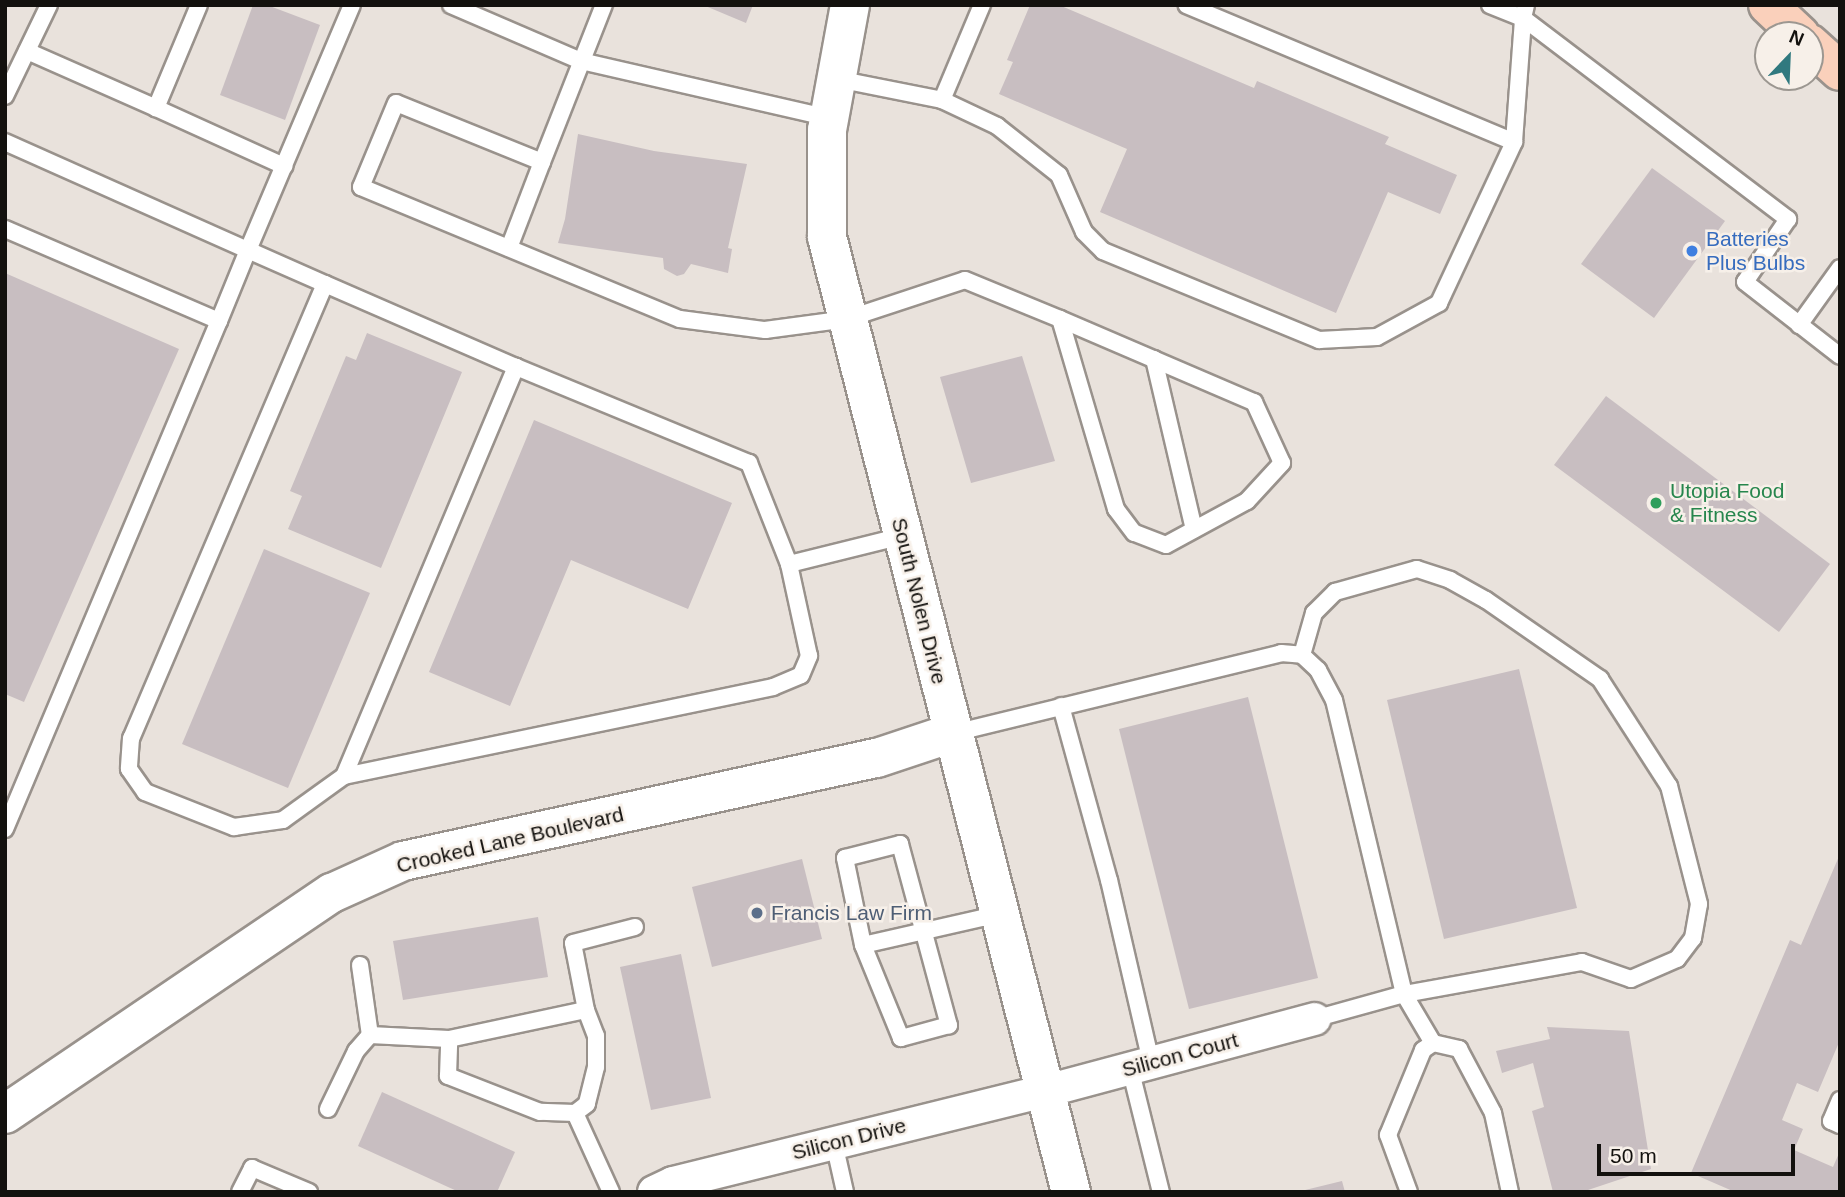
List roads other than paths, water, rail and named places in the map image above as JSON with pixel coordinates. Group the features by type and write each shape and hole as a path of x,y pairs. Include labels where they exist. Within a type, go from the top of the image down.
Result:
{"main road":[{"path":"1768,5 1785,21"},
{"path":"1824,57 1840,71"}],"street":[{"name":"South Nolen Drive","path":"850,5 829,118 827,237 1071,1192"},
{"name":"Crooked Lane Boulevard","path":"5,1114 332,894 403,862 877,758 952,733"},
{"name":"Silicon Court","path":"1046,1091 1314,1019"},
{"name":"Silicon Drive","path":"654,1192 673,1183 1046,1091"}],"lane":[{"path":"5,96 49,5"},
{"path":"156,108 199,5"},
{"path":"5,829 352,5"},
{"path":"452,5 581,61 829,118"},
{"path":"509,248 604,5"},
{"path":"943,100 982,5"},
{"path":"1186,5 1514,142"},
{"path":"1490,5 1525,12 1788,219 1745,282 1840,356"},
{"path":"836,79 943,100 997,126 1059,175 1084,232 1103,251 1319,340 1377,337 1440,303 1514,142 1525,12"},
{"path":"27,51 284,166"},
{"path":"542,162 396,103 361,187 680,319 765,331 847,319 965,280 1060,319 1254,402 1282,463 1247,501 1166,545 1134,533 1116,509 1060,319"},
{"path":"5,142 516,367 749,463 789,564 809,656 801,675 773,687 344,776 283,820 234,827 145,792 130,769 131,738 325,284"},
{"path":"5,229 219,321"},
{"path":"1799,325 1840,268"},
{"path":"1154,359 1194,529"},
{"path":"344,776 516,367"},
{"path":"789,564 902,536"},
{"path":"1302,655 1314,613 1335,592 1417,569 1450,580 1486,600 1600,678 1670,786 1699,904 1693,938 1677,959 1631,979 1582,962 1404,994 1314,1019"},
{"path":"952,733 1281,653 1302,655 1318,670 1334,700 1404,994 1433,1044"},
{"path":"1061,706 1109,880 1161,1192"},
{"path":"900,844 949,1025 901,1038 863,946 845,858 900,844"},
{"path":"863,946 999,914"},
{"path":"449,1039 449,1076 540,1112 575,1114 587,1104 596,1067 596,1035 586,1010 573,943 635,927"},
{"path":"328,1109 356,1051 370,1035 360,965"},
{"path":"370,1035 449,1039 586,1010"},
{"path":"1409,1192 1388,1135 1423,1049 1433,1044 1458,1049 1493,1113 1510,1192"},
{"path":"1840,1100 1831,1121 1840,1125"},
{"path":"575,1114 611,1192"},
{"path":"834,1143 845,1192"},
{"path":"240,1192 251,1168 309,1192"}],"place":[{"name":"Batteries Plus Bulbs","path":"1692,251"},
{"name":"Utopia Food & Fitness","path":"1656,503"},
{"name":"Francis Law Firm","path":"757,913"}]}
